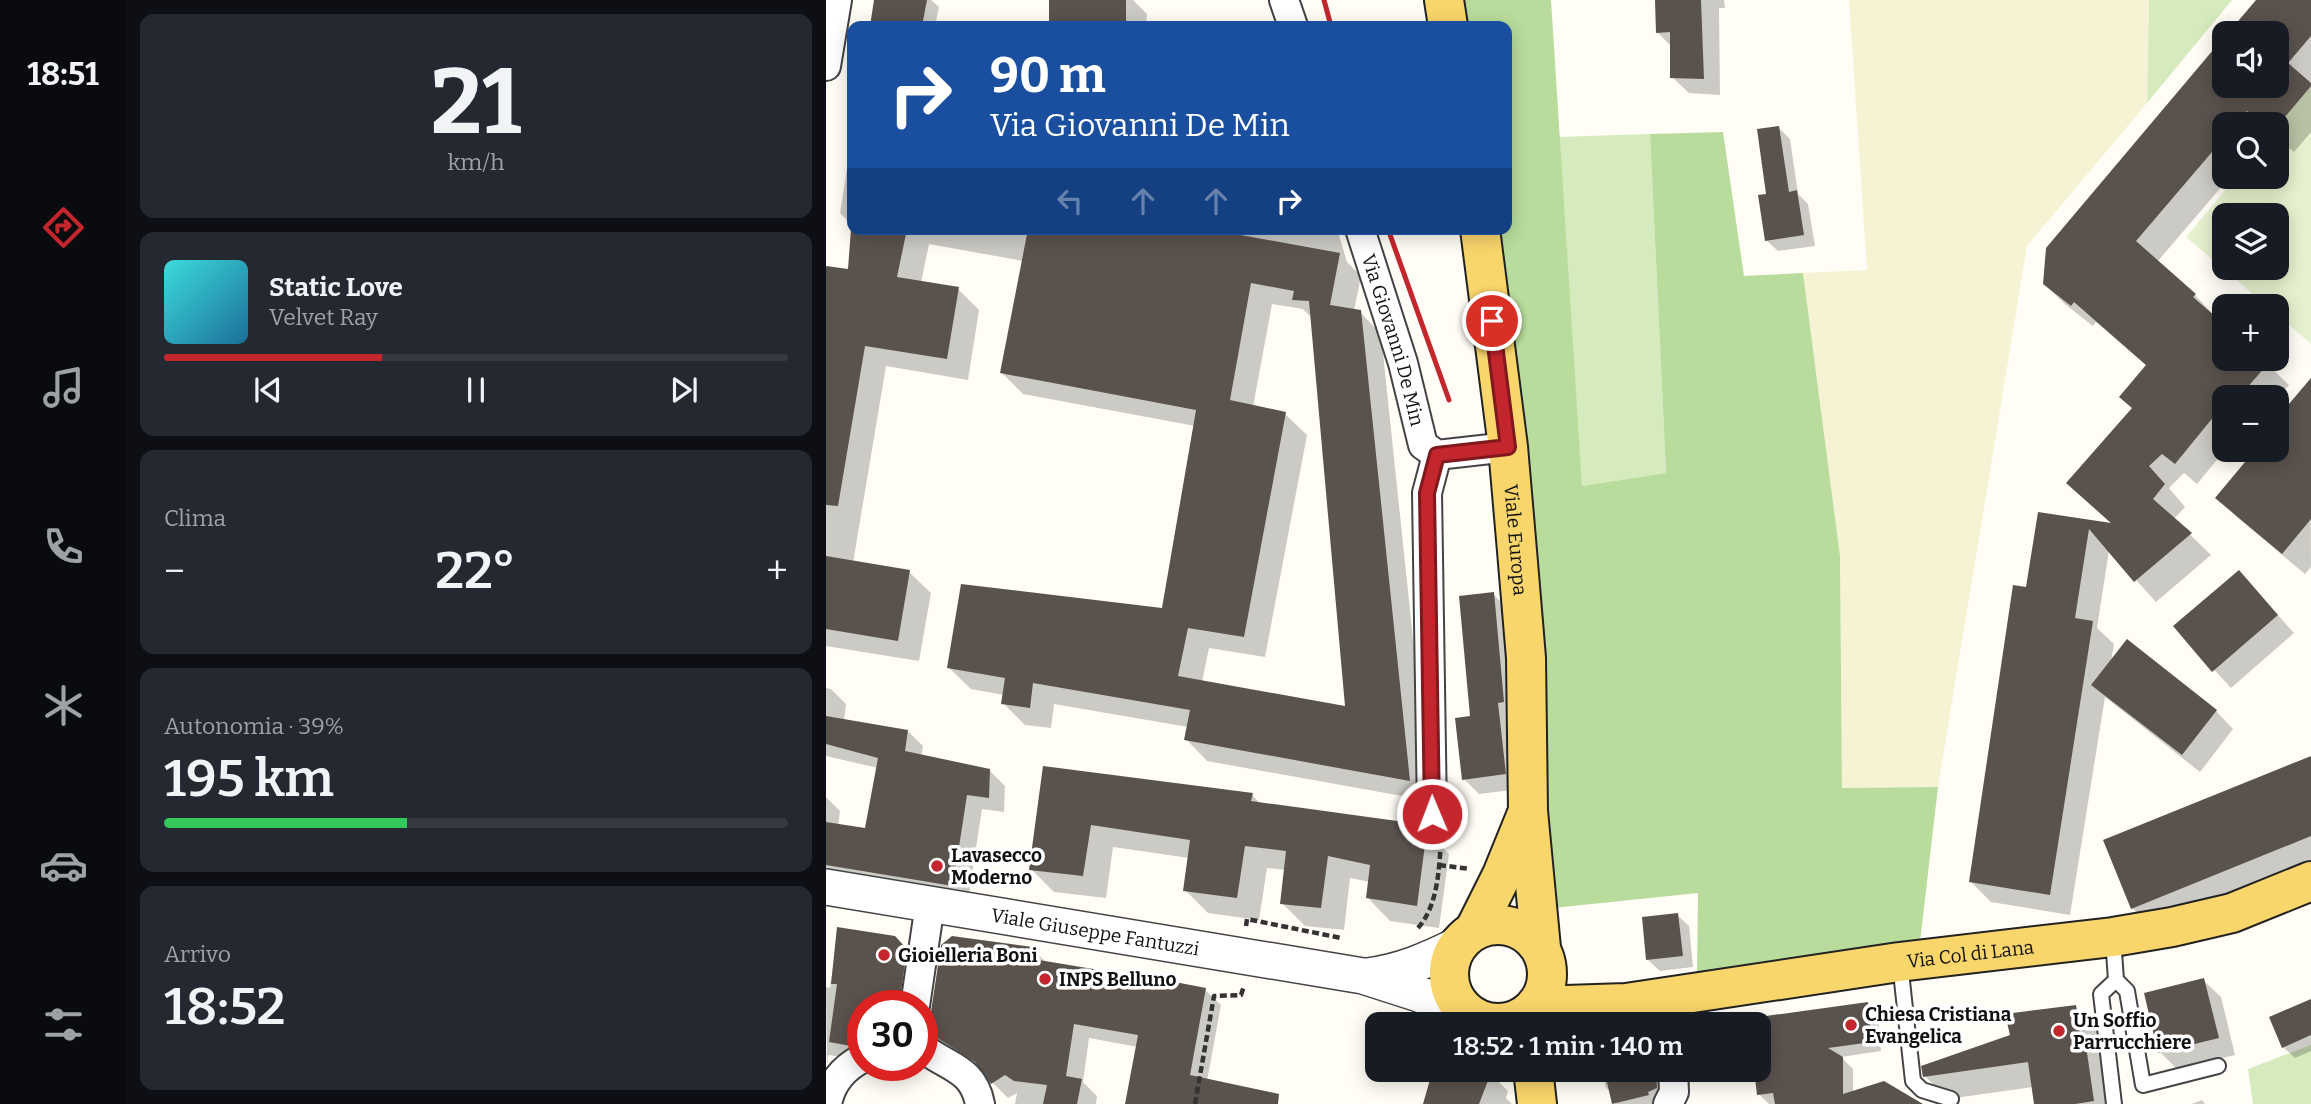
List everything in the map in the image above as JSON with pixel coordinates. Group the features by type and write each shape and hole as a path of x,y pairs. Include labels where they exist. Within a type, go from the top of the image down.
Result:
{"main road":[{"path":"1444,0 1447,21"},
{"name":"Viale Europa","path":"1481,235 1508,447 1526,658 1528,811 1544,959 1544,991 1533,1012"},
{"name":"Viale Europa","path":"1469,1012 1456,1001 1449,983 1450,963 1502,876 1528,811"},
{"name":"Via Col di Lana","path":"1566,1012 1665,1011 1899,962 2113,937 2172,927 2232,913 2311,881"},
{"path":"1466,938 1492,924 1511,926 1528,934 1544,959"},
{"name":"Via Col di Lana","path":"1544,959 1582,987 1600,1011"}],"street":[{"path":"826,66 837,0"},
{"path":"1284,0 1291,21"},
{"name":"Via Giovanni De Min","path":"1362,235 1403,363 1420,437 1428,450 1437,455"},
{"path":"1432,814 1427,493 1437,455 1508,447"},
{"name":"Viale Giuseppe Fantuzzi","path":"826,887 930,904 1243,969 1363,976 1391,973 1425,961 1466,938"},
{"path":"917,990 930,904"},
{"name":"Viale Giuseppe Fantuzzi","path":"1363,976 1419,993 1461,1012"},
{"path":"938,1057 963,1072 972,1081 980,1104"},
{"path":"827,1104 836,1079 847,1068"},
{"path":"1668,1104 1674,1092 1674,1082"}],"lane":[{"path":"2113,937 2116,980 2127,991 2143,1085 2218,1066"},
{"path":"1899,962 1913,1081 1922,1090 1951,1099"},
{"path":"2114,1104 2101,994 2116,980"}],"path":[{"path":"1414,931 1430,912 1439,864"},
{"path":"1195,1104 1214,996 1241,995 1247,919 1349,939"}],"shaded area":[{"path":"1849,0 2149,0 2147,103 2027,246 1938,787 1842,788 1840,556 1803,273 1867,270"}],"green space":[{"path":"1427,0 1551,0 1582,486 1666,473 1650,134 1723,132 1744,276 1803,273 1840,556 1842,788 1938,787 1919,951 1697,972 1698,893 1515,912 1544,700 1468,235 1512,235 1512,21 1431,21"},
{"path":"2149,0 2232,0 2212,21 2147,103"},
{"path":"2301,75 2311,83 2311,344 2289,325 2289,294 2253,294 2236,280 2289,280 2289,203 2214,203 2226,189 2289,189 2289,112 2270,112 2282,98 2289,98 2289,89"},
{"path":"1650,134 1666,473 1582,486 1558,137"},
{"path":"2212,206 2212,259 2186,237"},
{"path":"2311,1045 2311,1104 2253,1104 2248,1069"}],"building":[{"path":"874,0 927,0 923,21 871,21"},
{"path":"1049,0 1126,0 1126,21 1049,21"},
{"path":"1655,0 1701,0 1704,79 1670,78 1670,32 1656,33"},
{"path":"2256,0 2311,0 2311,36 2289,62 2289,21 2238,21"},
{"path":"2212,51 2212,98 2289,98 2289,64 2311,83 2289,112 2212,112 2212,152 2136,241 2196,294 2193,297 2212,314 2212,371 2262,371 2249,385 2212,385 2212,419 2175,464 2162,454 2149,466 2165,484 2153,499 2192,533 2134,582 2089,529 2075,618 2093,621 2050,895 1969,882 2013,585 2026,587 2038,512 2111,523 2066,483 2132,408 2119,397 2146,365 2074,302 2071,306 2043,284 2046,248"},
{"path":"1779,126 1789,192 1797,190 1804,235 1765,241 1758,195 1766,194 1757,129"},
{"path":"851,235 906,235 897,277 959,287 947,359 865,346 838,506 826,505 826,266 848,269"},
{"path":"1027,235 1241,235 1340,253 1330,305 1361,310 1410,781 1184,740 1190,710 1033,683 1030,708 1001,704 1005,678 947,668 961,584 1162,608 1196,410 1000,373","holes":["1251,283 1294,291 1292,300 1309,301 1345,706 1178,676 1188,628 1244,637 1286,412 1230,400"]},
{"path":"2311,378 2311,519 2282,554 2215,498 2245,462 2289,462 2289,404"},
{"path":"826,556 910,570 898,641 826,629"},
{"path":"2239,570 2278,615 2212,672 2173,626"},
{"path":"1494,592 1504,702 1498,703 1506,774 1462,780 1455,718 1470,716 1459,596"},
{"path":"2127,639 2217,710 2182,755 2091,685"},
{"path":"826,716 908,730 905,751 990,769 989,798 967,795 953,886 826,865 826,822 865,828 878,758 826,744"},
{"path":"2311,756 2311,836 2131,909 2103,840"},
{"path":"1043,766 1253,793 1251,801 1419,824 1427,829 1417,906 1366,898 1370,865 1328,856 1321,908 1280,904 1286,851 1245,846 1237,898 1183,891 1190,840 1091,825 1083,876 1029,870"},
{"path":"1678,913 1683,956 1646,960 1642,917"},
{"path":"837,927 895,936 907,949 901,990 847,990 847,1045 829,1042 837,984 831,984"},
{"path":"952,936 1033,947 1033,959 1206,988 1190,1075 1279,1094 1278,1104 1125,1104 1138,1035 1074,1024 1066,1076 1082,1079 1077,1104 1043,1104 1047,1085 1014,1081 1005,1075 991,1084 975,1062 938,1038 938,990 934,990 941,945"},
{"path":"2204,978 2219,1038 2158,1053 2144,993"},
{"path":"2311,999 2311,1035 2282,1048 2269,1017"},
{"path":"1868,1002 1872,1042 1828,1048 1843,1057 1843,1094 1884,1081 1923,1104 1775,1104 1773,1093 1757,1095 1756,1082 1771,1082 1771,1015"},
{"path":"2076,1005 2081,1040 2085,1039 2094,1101 2034,1104 2028,1062 1923,1077 1921,1066 2010,1035 2005,1014"},
{"path":"1429,1082 1487,1082 1479,1104 1423,1104"},
{"path":"1607,1082 1657,1082 1657,1088 1648,1092 1649,1095 1612,1104"}],"railway":[{"path":"1324,0 1330,21"},
{"path":"1390,235 1449,400"}],"place":[{"name":"Lavasecco Moderno","path":"937,866"},
{"name":"Gioielleria Boni","path":"884,955"},
{"name":"INPS Belluno","path":"1045,979"},
{"name":"Chiesa Cristiana Evangelica","path":"1851,1025"},
{"name":"Un Soffio Parrucchiere","path":"2059,1031"}],"route":[{"path":"1432,814 1427,493 1437,455 1508,447 1492,321"}]}
